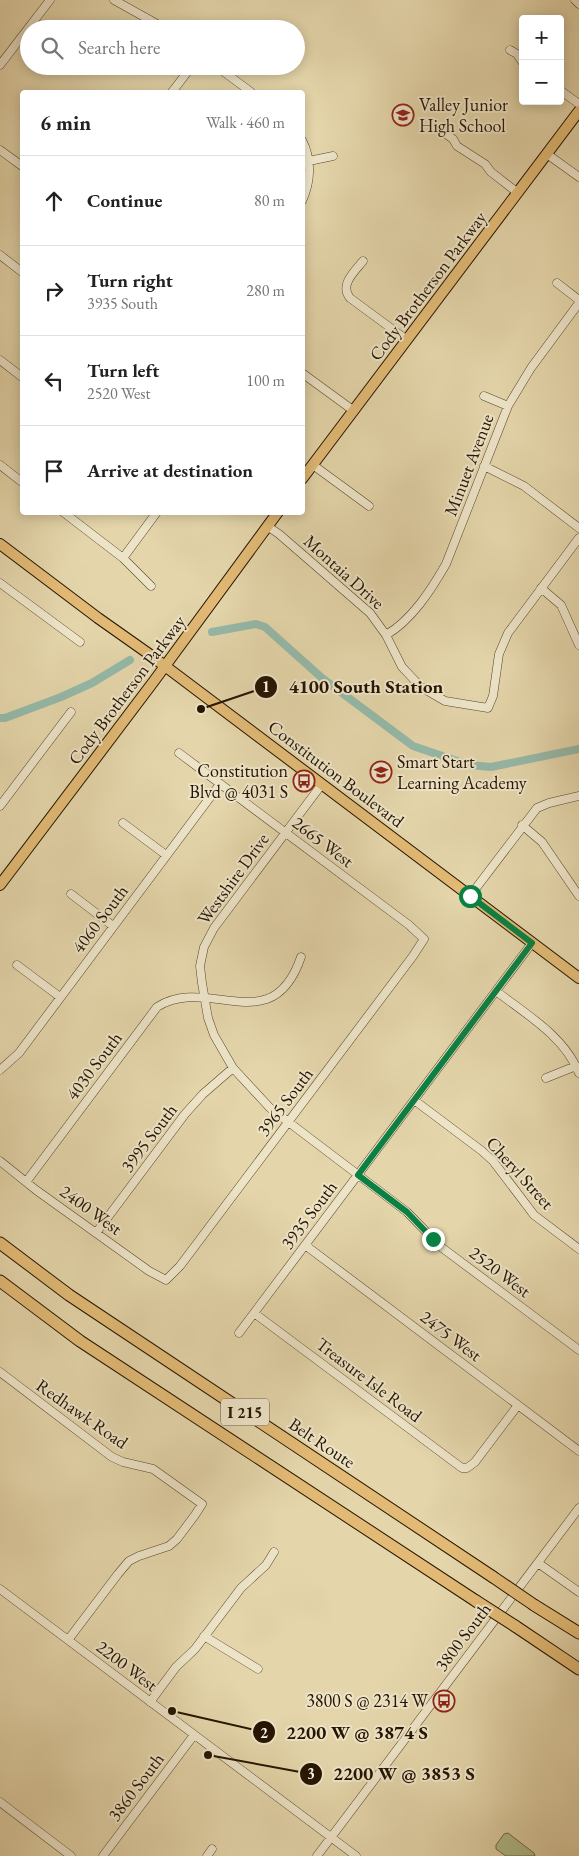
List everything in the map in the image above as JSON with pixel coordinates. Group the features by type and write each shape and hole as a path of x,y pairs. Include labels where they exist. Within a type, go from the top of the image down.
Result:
{"highway":[{"name":"Belt Route","path":"0,1243 69,1294 579,1634"},
{"name":"I 215","path":"0,1281 80,1341 579,1668"}],"main road":[{"name":"Cody Brotherson Parkway","path":"305,476 579,111"},
{"name":"Cody Brotherson Parkway","path":"0,885 276,515"},
{"name":"Constitution Boulevard","path":"0,544 579,978"}],"street":[{"path":"35,20 50,0"},
{"path":"114,0 150,20"},
{"path":"575,0 579,4"},
{"path":"0,65 20,39"},
{"path":"510,50 517,54 521,60"},
{"path":"174,90 185,75"},
{"path":"228,75 248,90"},
{"path":"564,93 579,104"},
{"path":"446,134 453,139 457,146 485,164 491,172 518,193"},
{"path":"305,149 309,161 308,184 305,192"},
{"path":"0,150 20,165"},
{"path":"547,154 579,177"},
{"path":"309,161 333,156"},
{"path":"0,255 20,270"},
{"path":"363,260 346,284 345,290 348,296 407,340"},
{"path":"557,283 579,301"},
{"name":"Minuet Avenue","path":"386,635 405,621 446,564 508,406 531,368 579,301"},
{"path":"0,360 20,375"},
{"path":"305,375 354,412"},
{"path":"484,396 508,406"},
{"path":"0,465 20,480"},
{"path":"314,465 369,506"},
{"path":"484,466 524,486 579,528"},
{"path":"67,515 123,558 151,586"},
{"path":"123,558 155,515"},
{"name":"Montaia Drive","path":"267,526 279,534 363,607 376,620 386,635 402,667 421,687 445,701 488,708 493,696 497,662 504,640 516,620 541,588"},
{"path":"579,538 541,588 561,605 579,645"},
{"path":"0,582 80,642"},
{"path":"0,806 71,712"},
{"name":"2665 West","path":"179,753 409,925 424,939"},
{"name":"4060 South","path":"0,1070 19,1053 220,784"},
{"name":"Westshire Drive","path":"288,1122 260,1099 233,1068 214,1035 204,999 200,966 204,947 209,937 322,784"},
{"path":"470,896 534,811 541,806 579,796"},
{"path":"123,823 166,856"},
{"path":"522,825 542,842 579,896"},
{"path":"71,894 113,926"},
{"name":"3965 South","path":"166,1280 180,1266 424,939"},
{"name":"3935 South","path":"239,1333 532,943"},
{"name":"4030 South","path":"26,1182 157,1008 177,998 247,1002 268,1000 278,994 286,985 296,971 301,958"},
{"path":"17,965 60,997"},
{"path":"496,991 558,1039 578,1070 546,1078"},
{"name":"3995 South","path":"96,1233 189,1109 233,1068"},
{"name":"Cheryl Street","path":"414,1100 482,1151 493,1161 534,1214 579,1249"},
{"name":"2520 West","path":"288,1122 407,1212 441,1248 579,1350"},
{"name":"2400 West","path":"0,1161 149,1271 166,1280"},
{"name":"2475 West","path":"305,1245 579,1451"},
{"name":"Treasure Isle Road","path":"254,1313 458,1466 467,1468 475,1462 518,1405"},
{"name":"Redhawk Road","path":"0,1372 112,1457 123,1462 153,1469 202,1504 183,1531 169,1546 129,1561 68,1640"},
{"name":"3800 South","path":"317,1856 579,1508"},
{"path":"150,1702 176,1667 195,1649 236,1594 266,1565 274,1552"},
{"path":"538,1562 579,1592"},
{"name":"2200 West","path":"0,1589 356,1856"},
{"path":"204,1636 258,1669"},
{"name":"3860 South","path":"103,1856 194,1735"},
{"path":"0,1802 71,1856"}],"green space":[{"path":"508,1833 534,1853 535,1856 506,1856 496,1849 496,1845 504,1834"}],"waterway":[{"path":"212,632 256,624 265,627 322,678 413,746 469,765 491,767 579,749"},
{"path":"0,718 5,718 61,697 92,683 130,660"}],"place":[{"name":"Valley Junior High School","path":"403,115"},
{"name":"4100 South Station","path":"201,709"},
{"name":"Smart Start Learning Academy","path":"381,772"},
{"name":"Constitution Blvd @ 4031 S","path":"304,781"},
{"name":"3800 S @ 2314 W","path":"444,1701"},
{"name":"2200 W @ 3874 S","path":"172,1711"},
{"name":"2200 W @ 3853 S","path":"208,1755"}],"route":[{"path":"433,1239 407,1212 358,1175 532,943 470,896"}]}
